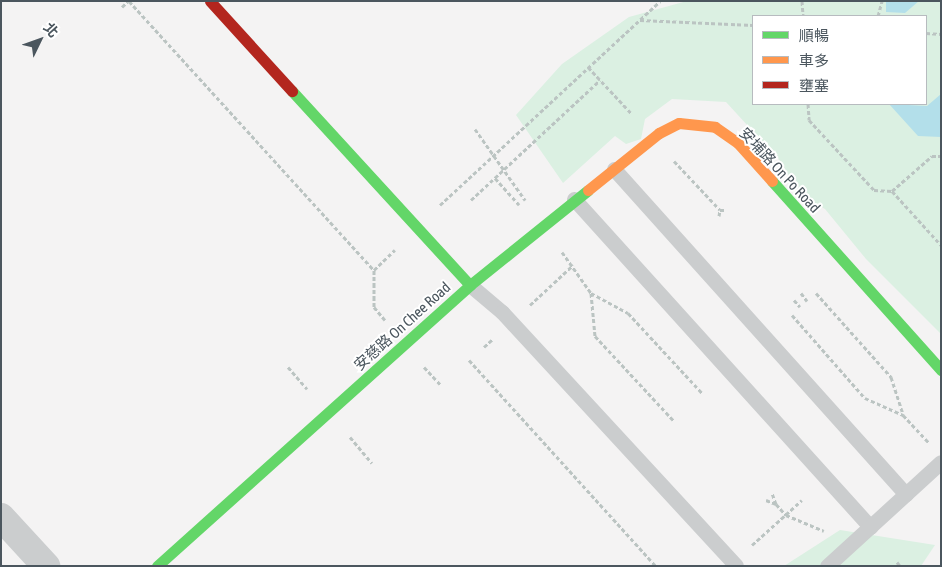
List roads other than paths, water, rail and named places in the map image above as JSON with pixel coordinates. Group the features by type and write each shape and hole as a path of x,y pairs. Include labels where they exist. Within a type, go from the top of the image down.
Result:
{"street":[{"name":"安慈路 On Chee Road","path":"157,566 470,284 210,1"},
{"name":"安埔路 On Po Road","path":"470,284 614,169 679,123 715,127 738,143 941,370"},
{"path":"1,518 46,566"}],"lane":[{"path":"614,169 906,494"},
{"path":"574,200 870,527"},
{"path":"470,284 502,312 736,566"},
{"path":"827,566 906,494 938,456"}],"water":[{"path":"886,1 919,1 905,13 886,12"},
{"path":"941,94 941,137 918,136 890,105 908,105 927,106"}]}
